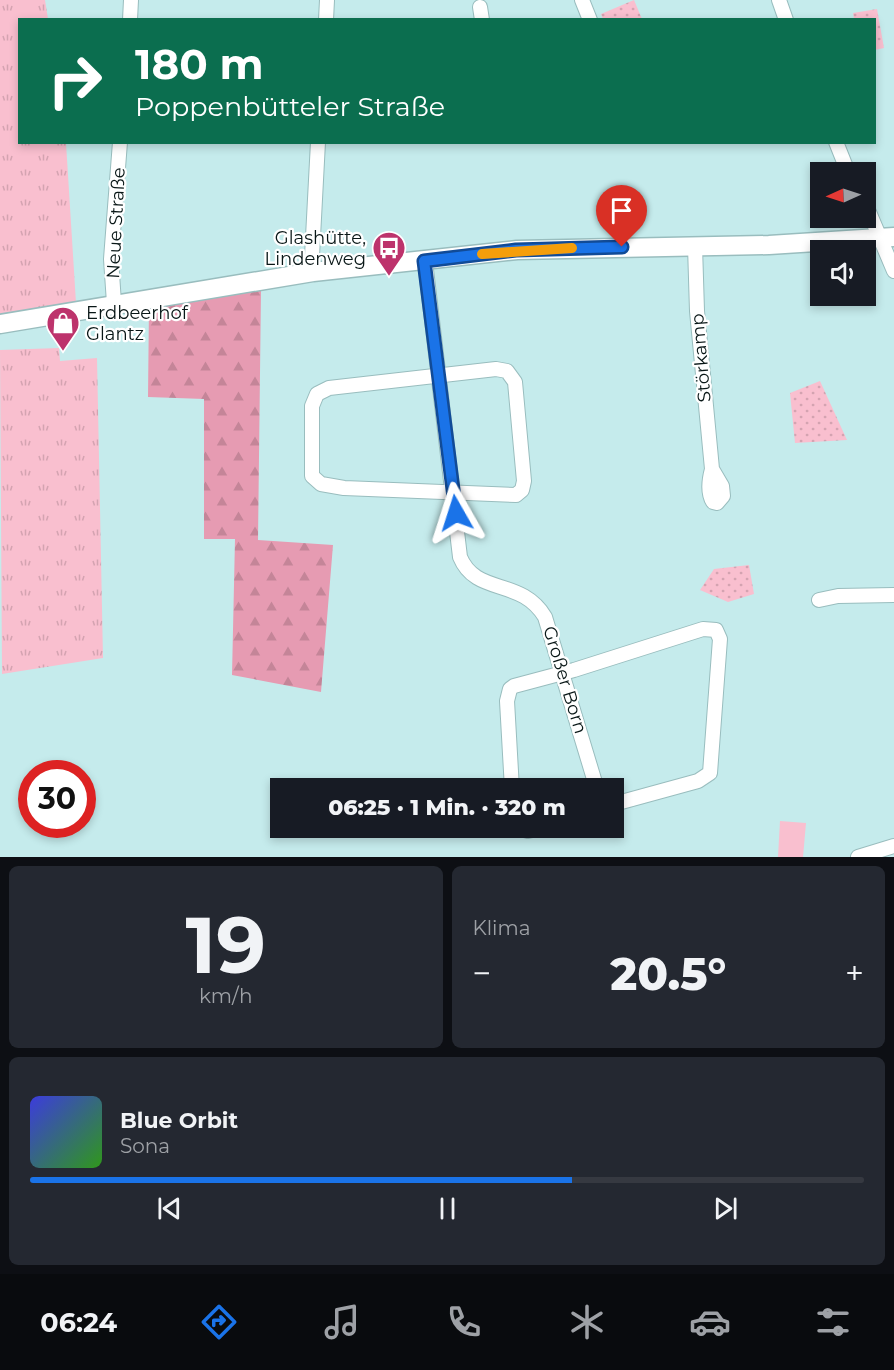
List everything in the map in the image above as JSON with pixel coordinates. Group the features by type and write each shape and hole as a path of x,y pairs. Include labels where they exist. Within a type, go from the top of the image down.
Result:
{"main road":[{"path":"0,324 114,303 313,272 516,250 694,246 883,238"}],"street":[{"path":"130,18 131,0"},
{"path":"326,18 327,0"},
{"path":"582,0 589,18"},
{"path":"779,0 785,18"},
{"name":"Neue Straße","path":"114,303 111,259 120,144"},
{"path":"313,272 318,144"},
{"path":"837,144 844,162"},
{"path":"876,224 894,271"},
{"path":"883,238 883,264 894,278"},
{"name":"Störkamp","path":"694,246 697,311 712,469"},
{"name":"Großer Born","path":"424,261 454,493 459,551 465,568 475,577 532,600 545,617 564,673 594,778"},
{"path":"499,369 507,371 516,382 524,481 522,490 516,495 454,493 337,487 317,482 311,472 312,406 319,392 329,388 439,375 499,369"},
{"path":"819,600 838,596 894,595"},
{"path":"511,778 507,701 510,689 702,629 714,629 720,634 710,773 704,779 624,801"},
{"path":"858,857 894,846"}],"green space":[{"path":"0,0 45,0 48,18 18,18 18,144 66,144 76,303 0,315"},
{"path":"634,0 642,18 603,18 601,14"},
{"path":"877,9 884,48 876,50 876,18 854,18 853,13"},
{"path":"261,290 258,540 333,545 321,692 232,675 235,539 204,539 204,399 148,397 149,305"},
{"path":"59,348 60,361 97,358 103,658 2,674 0,350"},
{"path":"820,381 847,440 795,443 790,393"},
{"path":"749,565 754,594 728,602 700,590 714,569"},
{"path":"780,821 806,823 803,857 778,857"}],"slow traffic":[{"path":"482,254 572,248"}],"place":[{"name":"Glashütte, Lindenweg","path":"389,277"},
{"name":"Erdbeerhof Glantz","path":"63,352"}],"route":[{"path":"456,513 424,261 516,250 622,247"}]}
